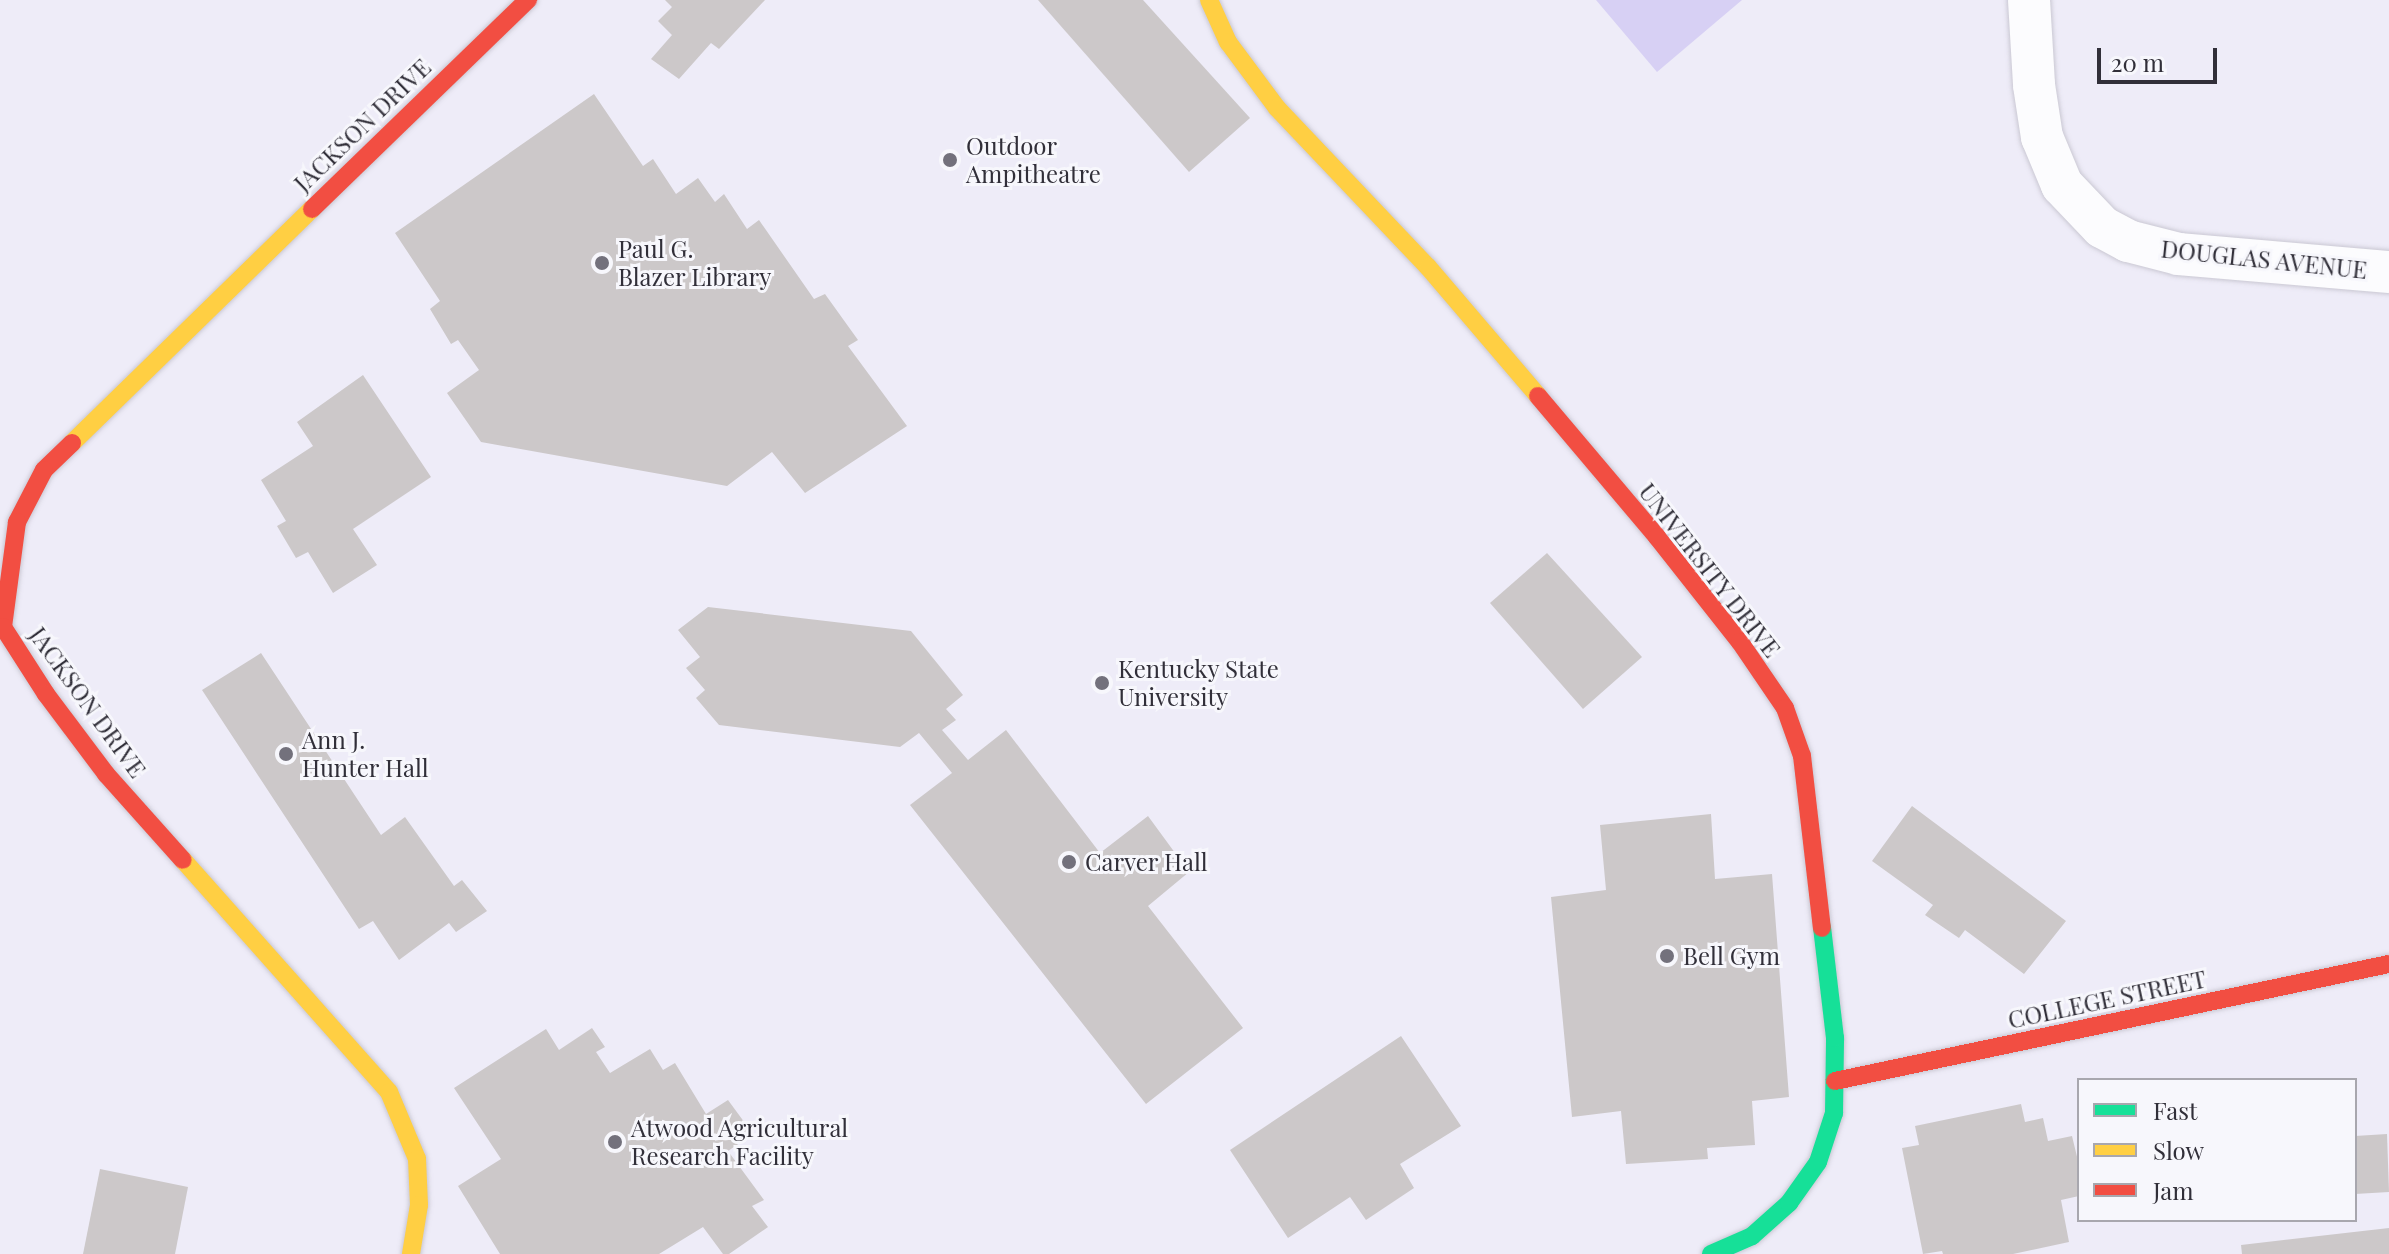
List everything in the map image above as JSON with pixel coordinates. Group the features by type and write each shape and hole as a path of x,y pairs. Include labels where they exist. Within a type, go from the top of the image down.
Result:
{"street":[{"name":"JACKSON DRIVE","path":"411,1254 419,1205 417,1159 389,1092 106,774 46,694 3,627 17,522 44,470 528,0"},
{"name":"UNIVERSITY DRIVE","path":"1209,0 1228,42 1277,108 1428,267 1657,537 1740,642 1785,708 1802,756 1835,1038 1834,1113 1818,1162 1789,1203 1752,1236 1711,1254"},
{"name":"DOUGLAS AVENUE","path":"2029,0 2034,85 2042,137 2062,185 2102,227 2128,241 2179,254 2389,272"},
{"name":"COLLEGE STREET","path":"1835,1081 2389,964"}],"shaded area":[{"path":"1596,0 1742,0 1657,72"}],"building":[{"path":"665,0 765,0 719,49 711,43 679,79 651,59 672,35 658,21 672,7"},
{"path":"1038,0 1143,0 1250,118 1189,172"},
{"name":"Paul G. Blazer Library","path":"594,94 643,166 653,159 676,194 698,178 715,202 724,194 747,229 759,220 814,299 825,294 858,340 848,346 907,426 805,493 772,452 727,486 481,442 447,393 479,370 458,340 451,344 430,309 440,301 395,233"},
{"path":"363,375 431,477 353,529 377,565 333,593 308,552 296,558 277,526 286,521 261,480 313,446 297,422"},
{"path":"1547,553 1642,657 1583,709 1490,603"},
{"name":"Carver Hall","path":"708,607 911,631 963,695 946,709 956,720 942,730 968,760 1006,730 1100,853 1148,816 1189,872 1148,906 1243,1028 1146,1104 910,805 952,773 919,733 900,747 719,725 696,698 705,690 686,668 700,657 678,630"},
{"name":"Ann J. Hunter Hall","path":"261,653 381,835 405,817 454,886 462,880 487,911 456,932 449,923 399,960 373,921 359,929 202,690"},
{"path":"1912,806 2066,921 2024,974 1965,930 1959,938 1925,915 1933,905 1872,861"},
{"name":"Bell Gym","path":"1711,814 1715,879 1772,874 1789,1097 1752,1101 1755,1145 1707,1148 1708,1159 1626,1164 1621,1111 1572,1117 1551,897 1606,890 1600,825"},
{"name":"Atwood Agricultural Research Facility","path":"592,1028 605,1047 596,1052 610,1073 650,1049 663,1070 675,1063 706,1114 728,1100 753,1134 728,1151 764,1200 752,1206 768,1227 729,1254 723,1254 703,1227 659,1254 500,1254 458,1186 501,1159 454,1088 546,1029 559,1050"},
{"path":"1401,1036 1461,1126 1400,1164 1414,1188 1366,1220 1350,1197 1288,1238 1230,1150"},
{"path":"2021,1104 2025,1122 2043,1118 2048,1141 2072,1136 2077,1157 2077,1196 2061,1200 2069,1242 2013,1254 1943,1254 1942,1251 1923,1254 1902,1148 1919,1145 1915,1126"},
{"path":"2387,1134 2389,1192 2357,1194 2357,1136"},
{"path":"100,1169 188,1187 175,1254 83,1254"},
{"path":"2389,1228 2389,1254 2242,1254 2241,1245"}],"traffic: fast":[{"path":"1711,1254 1752,1236 1789,1203 1818,1162 1834,1113 1835,1038 1822,928"}],"traffic: slow":[{"path":"1209,0 1228,42 1277,108 1428,267 1538,396"},
{"path":"72,443 312,209"},
{"path":"183,860 389,1092 417,1159 419,1205 411,1254"}],"traffic: jam":[{"path":"312,209 528,0"},
{"path":"1538,396 1657,537 1740,642 1785,708 1802,756 1822,928"},
{"path":"72,443 44,470 17,522 3,627 46,694 106,774 183,860"},
{"path":"1835,1081 2389,964"}],"place":[{"name":"Outdoor Ampitheatre","path":"950,160"},
{"name":"Paul G. Blazer Library","path":"602,263"},
{"name":"Kentucky State University","path":"1102,683"},
{"name":"Ann J. Hunter Hall","path":"286,754"},
{"name":"Carver Hall","path":"1069,862"},
{"name":"Bell Gym","path":"1667,956"},
{"name":"Atwood Agricultural Research Facility","path":"615,1142"}]}
